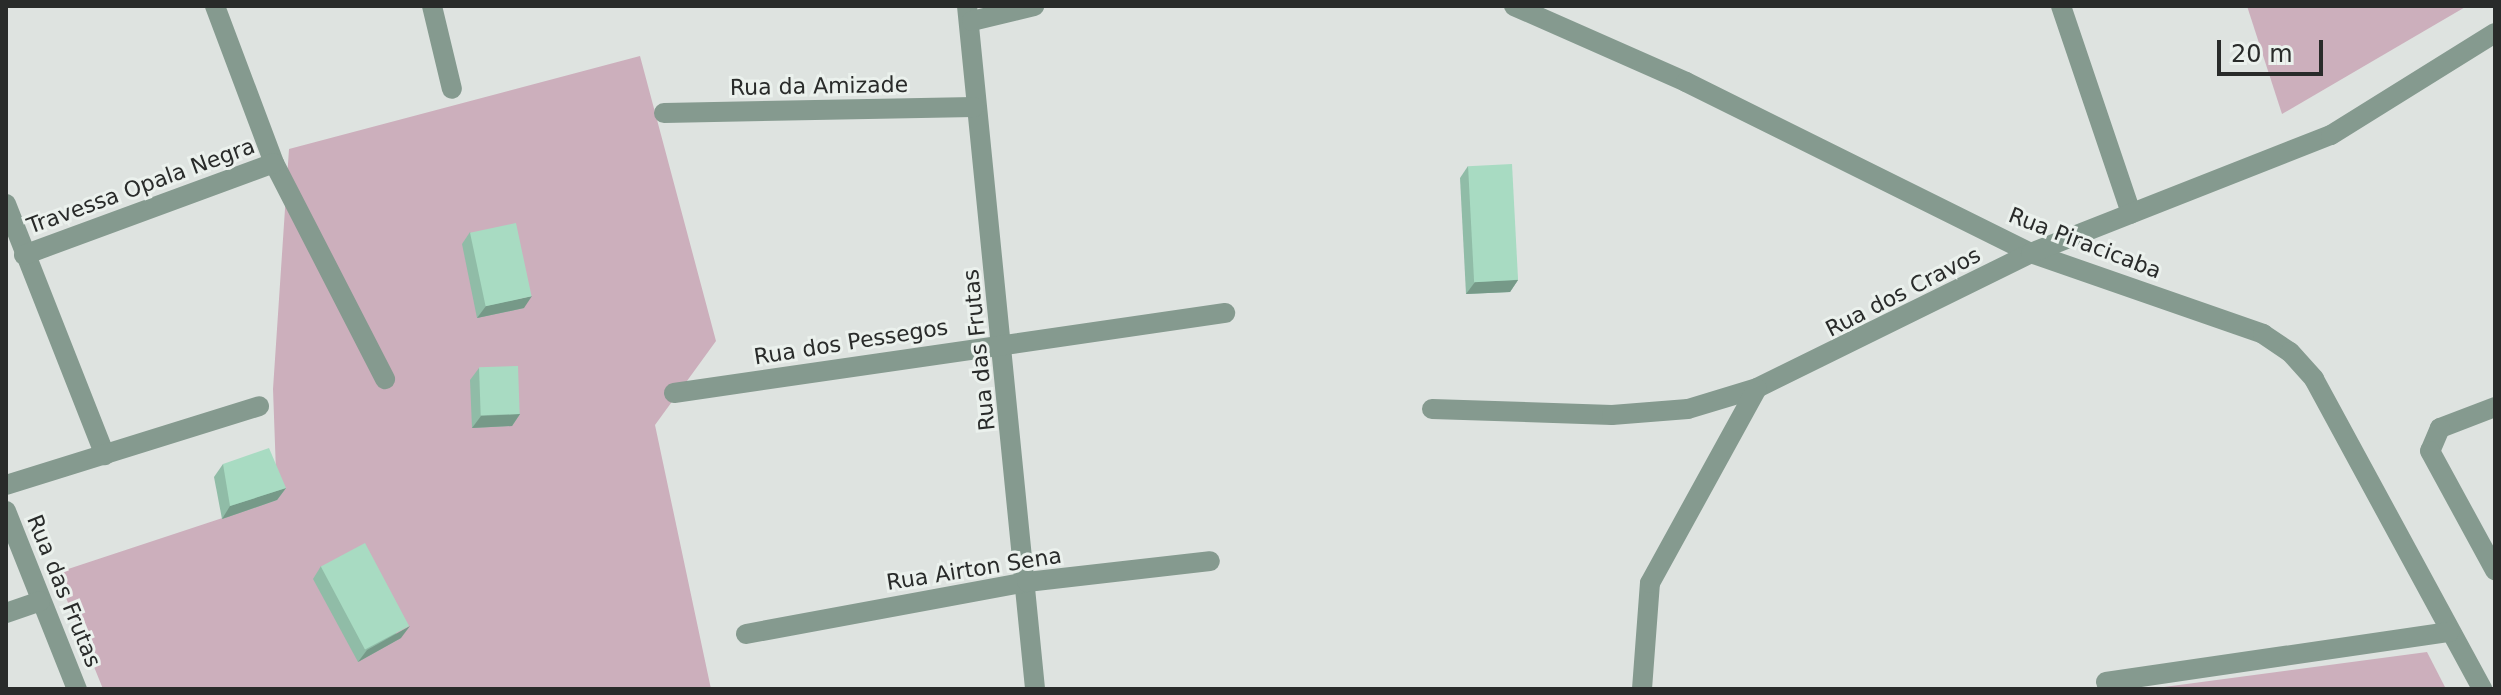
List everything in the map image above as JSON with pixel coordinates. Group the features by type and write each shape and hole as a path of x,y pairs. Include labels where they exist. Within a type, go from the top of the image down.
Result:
{"street":[{"path":"215,6 274,163 385,379"},
{"path":"432,6 452,89"},
{"path":"970,14 1034,6"},
{"name":"Rua Piracicaba","path":"1514,6 2031,253 2263,334 2290,352 2314,379 2482,689"},
{"path":"2061,6 2131,213"},
{"name":"Rua das Frutas","path":"970,14 974,107 1004,343 1035,689"},
{"name":"Rua dos Cravos","path":"1432,409 1612,415 1688,409 1757,388 2031,253 2331,135 2495,33"},
{"name":"Rua da Amizade","path":"664,113 974,107"},
{"name":"Travessa Opala Negra","path":"24,255 274,163"},
{"path":"6,204 105,455"},
{"name":"Rua dos Pessegos","path":"674,393 1225,313"},
{"path":"1642,689 1650,583 1757,388"},
{"path":"6,485 259,406"},
{"path":"2495,407 2440,428 2430,451 2495,570"},
{"name":"Rua das Frutas","path":"6,511 77,689"},
{"name":"Rua Airton Sena","path":"746,634 1027,582 1210,561"},
{"path":"6,613 40,601"},
{"path":"2106,682 2449,632"}],"shaded area":[{"path":"2247,6 2467,6 2282,114"},
{"path":"640,56 716,341 655,425 711,689 103,689 56,573 277,500 273,389 289,149"},
{"path":"2427,652 2446,689 2149,689"}],"building":[{"path":"1512,164 1518,280 1474,282 1468,166"},
{"path":"516,223 532,296 486,306 470,233"},
{"path":"518,366 520,414 481,415 479,367"},
{"path":"269,448 286,488 230,506 223,464"},
{"path":"365,543 409,626 365,649 321,566"}]}
